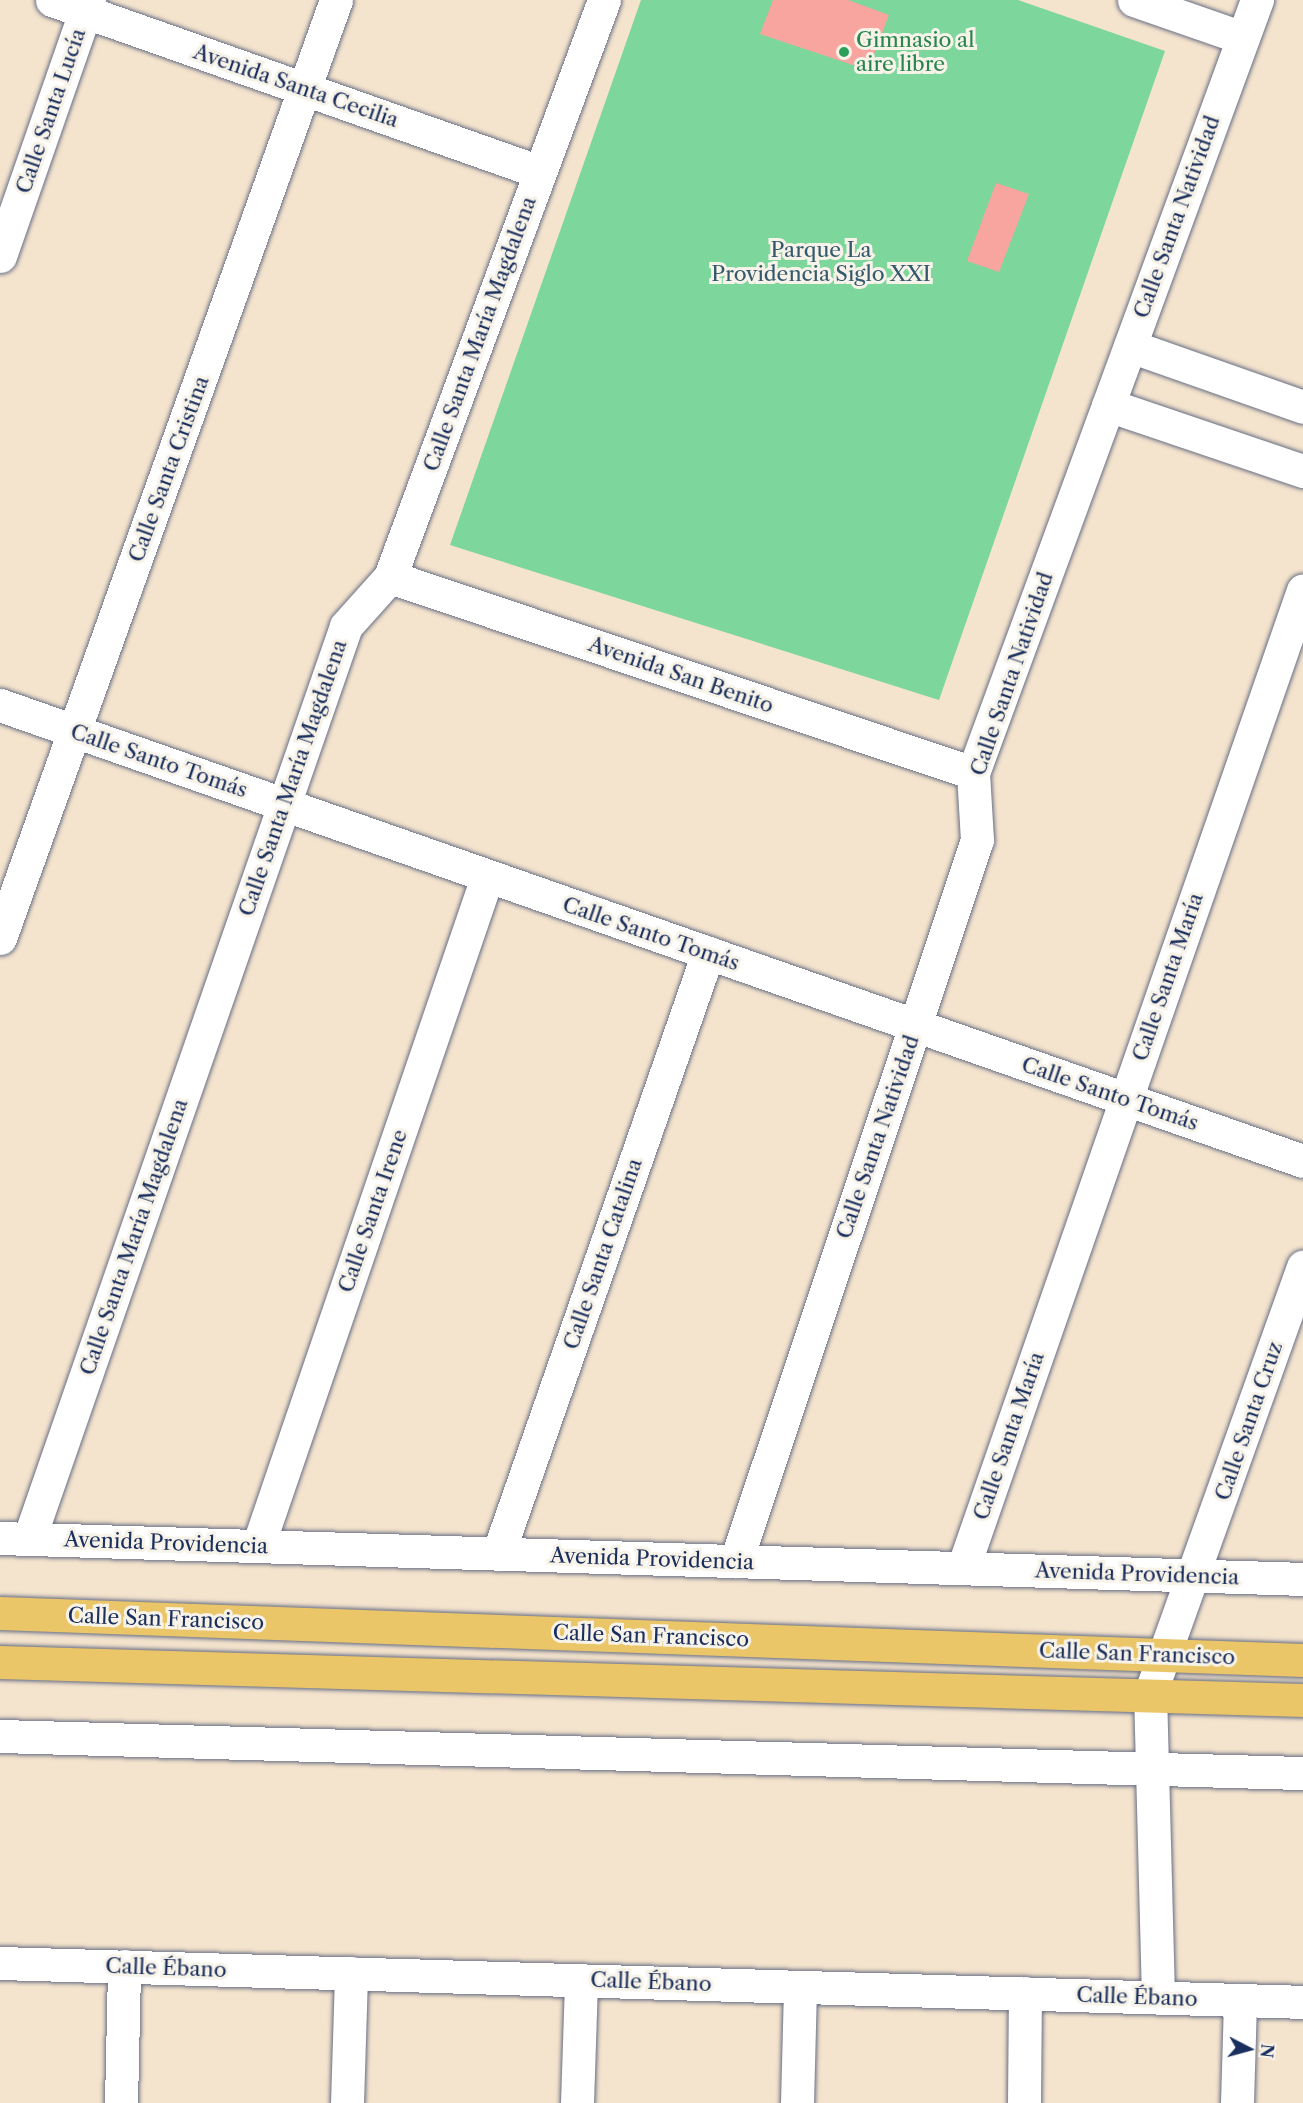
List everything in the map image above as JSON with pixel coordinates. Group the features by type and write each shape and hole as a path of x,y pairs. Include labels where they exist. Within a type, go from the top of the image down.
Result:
{"main road":[{"name":"Calle San Francisco","path":"0,1613 1303,1660"},
{"name":"Calle San Francisco","path":"0,1662 1303,1700"}],"street":[{"name":"Avenida Santa Cecilia","path":"52,0 87,6 306,89 540,172"},
{"name":"Calle Santa Cristina","path":"0,938 336,0"},
{"name":"Calle Santa María Magdalena","path":"15,1539 346,626 390,577 604,0"},
{"path":"1134,0 1243,38"},
{"name":"Calle Santa Natividad","path":"736,1561 977,840 973,772 1257,0"},
{"name":"Calle Santa Lucía","path":"0,256 87,6"},
{"path":"1130,346 1303,407"},
{"path":"1108,405 1303,471"},
{"name":"Avenida San Benito","path":"390,577 973,772"},
{"name":"Calle Santa María","path":"963,1568 1303,590"},
{"name":"Calle Santo Tomás","path":"0,705 1303,1161"},
{"name":"Calle Santa Irene","path":"258,1546 488,877"},
{"name":"Calle Santa Catalina","path":"498,1554 708,954"},
{"name":"Calle Santa Cruz","path":"1158,1997 1150,1694 1162,1655 1195,1576 1303,1267"},
{"name":"Avenida Providencia","path":"15,1539 1303,1579"},
{"path":"0,1736 1303,1773"},
{"name":"Calle Ébano","path":"0,1963 1303,2002"},
{"path":"121,2103 124,1966"},
{"path":"347,2103 351,1973"},
{"path":"577,2103 581,1980"},
{"path":"797,2103 800,1987"},
{"path":"1024,2103 1025,1993"},
{"path":"1237,2103 1240,2000"}],"green space":[{"name":"Parque La Providencia Siglo XXI","path":"641,0 1018,0 1165,51 939,700 450,545"}],"building":[{"name":"Gimnasio al aire libre","path":"773,0 848,0 889,15 868,70 760,34"},
{"path":"996,183 1029,194 999,272 967,261"}],"place":[{"name":"Gimnasio al aire libre","path":"844,52"}]}
